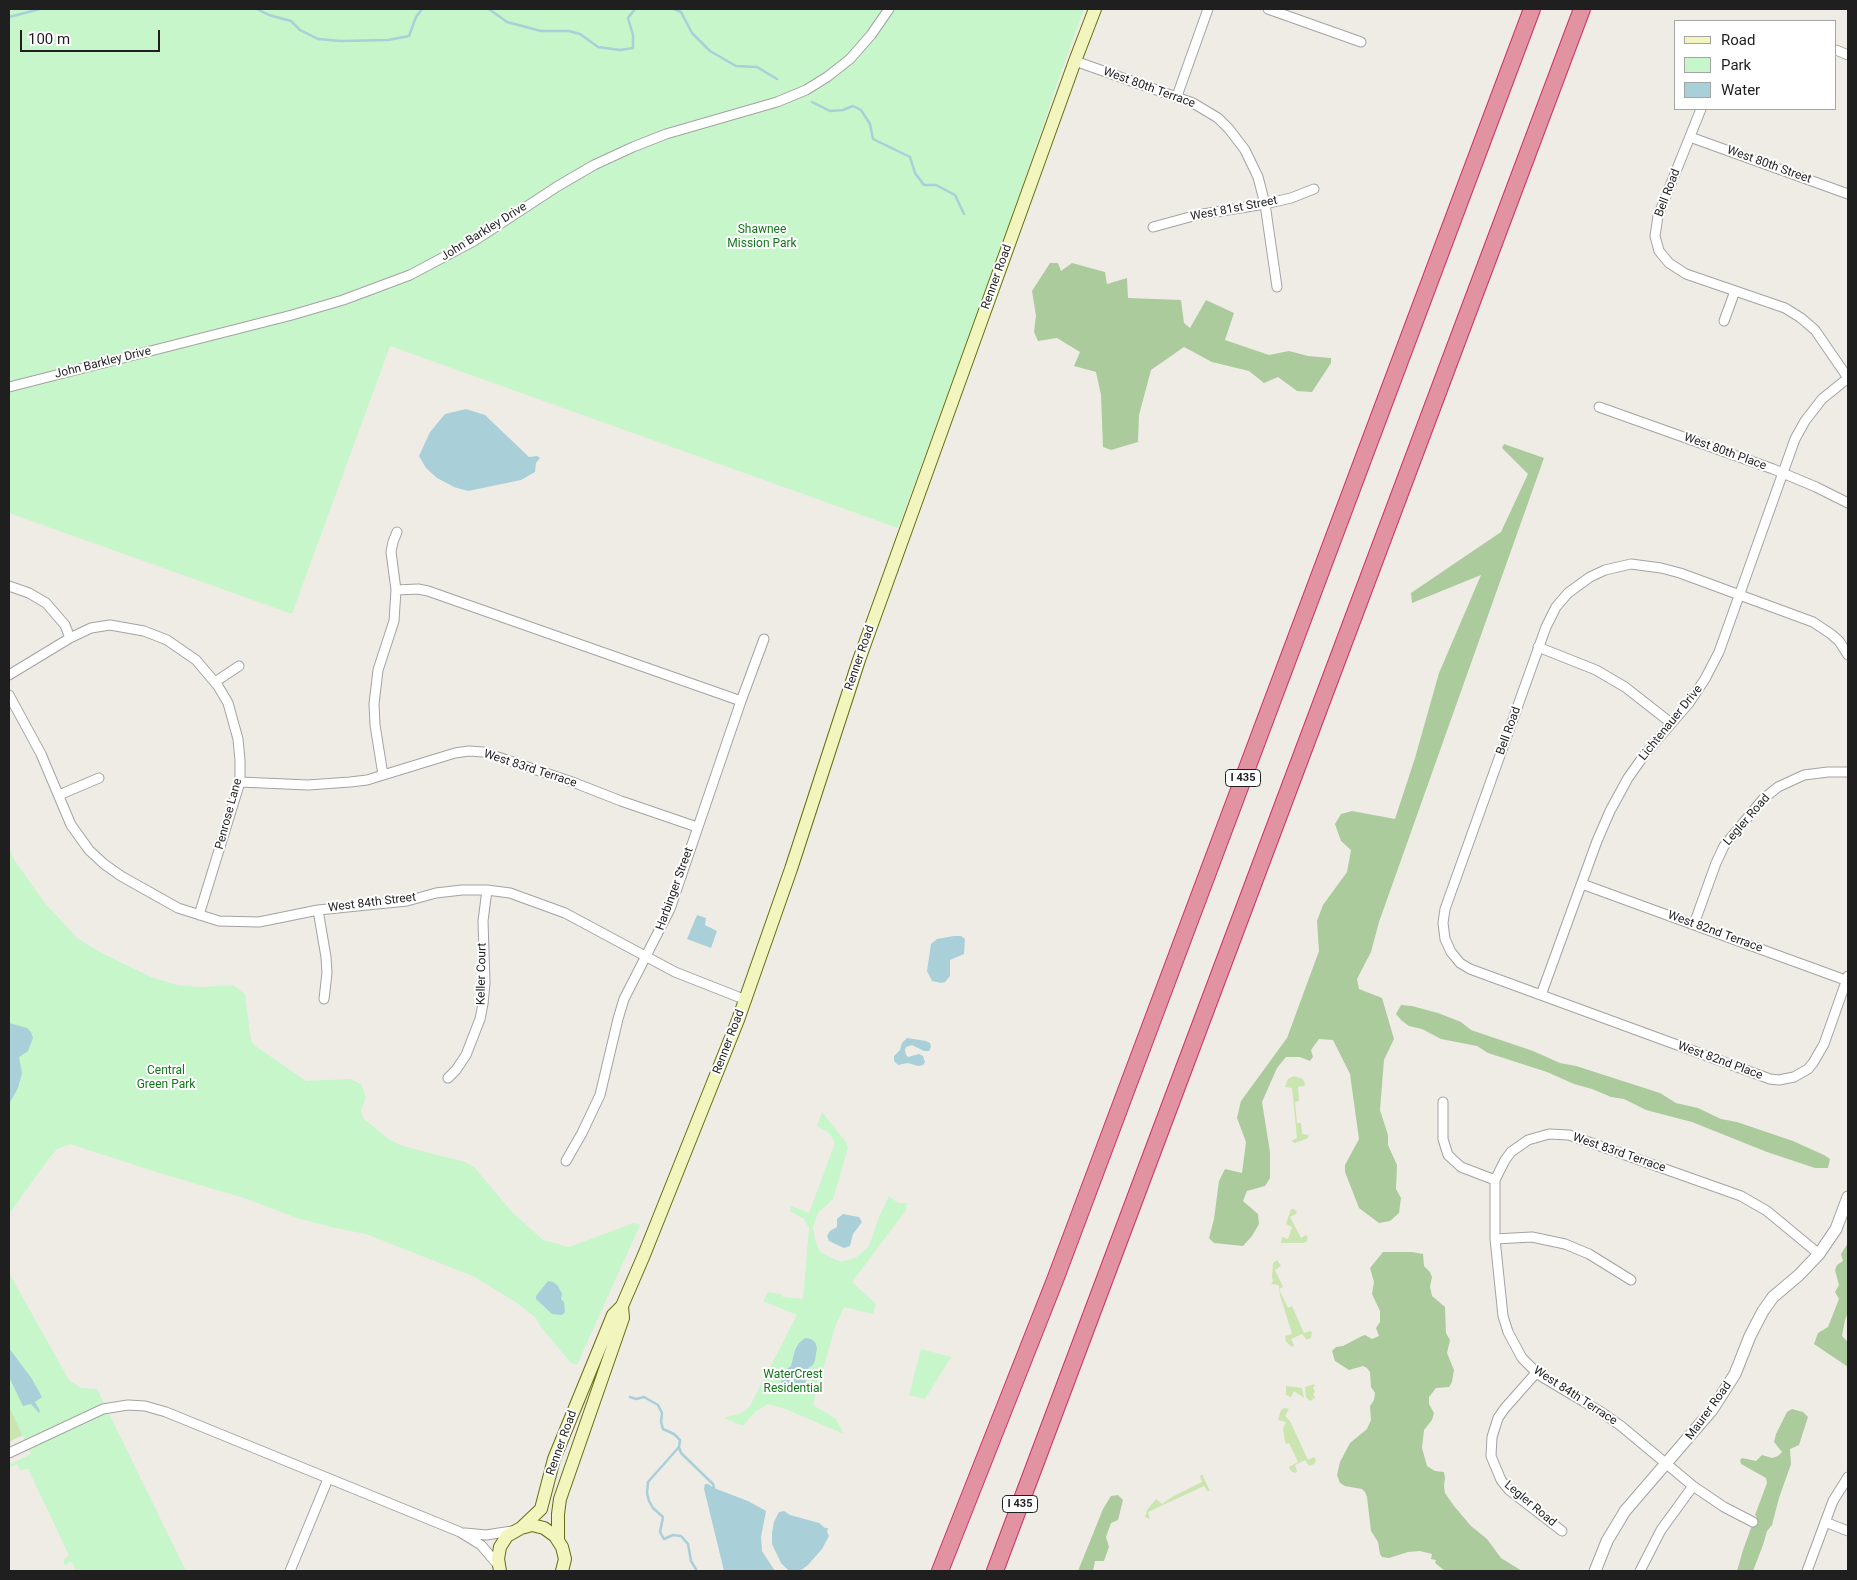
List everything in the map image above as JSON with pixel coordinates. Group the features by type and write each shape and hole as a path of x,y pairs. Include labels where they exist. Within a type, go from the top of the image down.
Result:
{"highway":[{"name":"I 435","path":"940,1571 1055,1280 1532,9"},
{"name":"I 435","path":"995,1571 1582,9"}],"main road":[{"name":"Renner Road","path":"500,1569 498,1559 500,1547 507,1536 541,1509 554,1459 614,1315 622,1306 699,1121 746,1000 859,660 1095,9"},
{"name":"Renner Road","path":"562,1571 565,1559 562,1546 558,1540 560,1499 623,1318 622,1306"},
{"path":"517,1529 532,1525 544,1528 558,1540"}],"street":[{"name":"John Barkley Drive","path":"9,387 326,305 371,291 410,275 474,241 558,186 594,165 666,134 778,102 806,90 850,59 871,35 889,9"},
{"path":"1177,96 1208,9"},
{"path":"1268,9 1361,42"},
{"name":"West 80th Terrace","path":"1075,61 1177,96 1205,109 1218,118 1238,139 1252,162 1258,177 1265,204 1277,287"},
{"name":"Bell Road","path":"1701,110 1658,216 1655,236 1659,251 1669,263 1686,274 1735,291"},
{"name":"West 80th Street","path":"1690,136 1848,194"},
{"name":"West 81st Street","path":"1153,228 1197,215 1291,198 1314,189"},
{"path":"1724,321 1735,291 1785,308 1815,330 1848,378"},
{"name":"Lichtenauer Drive","path":"1541,995 1597,841 1610,811 1628,778 1645,754 1689,703 1705,679 1719,652 1795,439 1805,420 1822,399 1848,378"},
{"name":"West 80th Place","path":"1599,407 1783,473 1848,503"},
{"path":"383,775 374,725 374,704 378,670 394,621 396,590 391,552 398,532"},
{"name":"Bell Road","path":"1541,995 1485,975 1460,963 1448,947 1443,931 1443,923 1445,909 1538,647 1556,607 1568,593 1590,577 1605,570 1632,564 1661,568 1680,573 1813,622 1832,634 1848,655"},
{"path":"9,586 29,593 46,604 65,625 70,638"},
{"path":"396,590 418,589 428,591 741,701"},
{"name":"Penrose Lane","path":"9,675 70,638 91,628 110,626 144,631 168,640 196,660 215,682 228,703 238,739 240,782 199,915"},
{"name":"Harbinger Street","path":"566,1161 600,1095 624,999 670,910 764,639"},
{"path":"1538,647 1596,670 1626,688 1671,723"},
{"path":"215,682 239,666"},
{"name":"West 84th Street","path":"9,695 41,754 71,825 89,850 104,864 178,908 219,921 259,922 318,910 407,900 436,893 487,890 523,897 565,913 689,978 746,1000"},
{"name":"West 83rd Terrace","path":"240,782 316,785 367,780 456,753 469,751 483,752 575,782 621,801 698,827"},
{"name":"Legler Road","path":"1694,924 1724,846 1762,799 1790,780 1804,775 1848,772"},
{"path":"59,795 99,778"},
{"name":"West 82nd Terrace","path":"1582,884 1848,979"},
{"name":"Keller Court","path":"448,1078 466,1055 484,1004 483,921 487,890"},
{"path":"318,910 326,957 324,999"},
{"name":"West 82nd Place","path":"1541,995 1759,1076 1779,1080 1802,1073 1808,1069 1820,1053 1848,979"},
{"path":"1443,1102 1443,1139 1448,1155 1461,1167 1495,1180 1493,1190 1495,1239 1532,1237 1565,1244 1589,1254 1631,1280"},
{"name":"West 83rd Terrace","path":"1495,1180 1505,1160 1528,1140 1548,1134 1569,1135 1741,1196 1767,1211 1819,1254"},
{"name":"Maurer Road","path":"1595,1571 1607,1541 1618,1522 1634,1499 1707,1416 1730,1384 1750,1336 1769,1302 1819,1254 1836,1229 1848,1198"},
{"name":"West 84th Terrace","path":"1495,1239 1505,1325 1522,1358 1536,1373 1608,1416 1693,1486 1724,1507 1753,1522"},
{"name":"Legler Road","path":"1536,1373 1498,1418 1492,1437 1491,1456 1500,1480 1509,1490 1562,1531"},
{"path":"9,1453 103,1409 128,1404 145,1406 166,1412 460,1532 481,1545 500,1569"},
{"path":"1807,1571 1838,1492 1848,1477"},
{"path":"290,1571 328,1478"},
{"path":"1640,1571 1661,1530 1693,1486"},
{"path":"1825,1522 1848,1531"},
{"path":"460,1532 486,1535 517,1529"}],"green space":[{"name":"Shawnee Mission Park","path":"9,9 1084,9 1001,249 898,528 390,346 292,614 9,513"},
{"path":"1050,263 1058,263 1061,271 1072,263 1105,272 1107,284 1127,278 1128,298 1181,300 1184,323 1190,328 1206,300 1234,313 1225,340 1269,355 1289,351 1308,356 1331,358 1331,363 1312,392 1297,391 1278,377 1264,383 1249,371 1212,362 1184,347 1151,370 1139,415 1138,442 1111,450 1103,447 1101,395 1096,372 1074,366 1080,352 1057,338 1038,341 1034,332 1036,316 1032,291"},
{"path":"1504,444 1544,458 1379,922 1371,952 1357,979 1359,989 1382,998 1394,1039 1384,1060 1380,1110 1388,1135 1388,1145 1397,1165 1396,1189 1401,1198 1399,1213 1390,1221 1379,1223 1359,1208 1345,1172 1345,1165 1359,1139 1350,1074 1333,1040 1319,1039 1311,1050 1313,1057 1310,1061 1300,1057 1286,1057 1277,1068 1262,1102 1270,1152 1270,1178 1265,1186 1247,1191 1243,1201 1258,1214 1259,1224 1243,1246 1214,1243 1209,1238 1214,1219 1219,1181 1225,1169 1242,1173 1246,1142 1237,1118 1241,1101 1287,1038 1319,951 1317,921 1323,905 1347,872 1351,850 1341,841 1335,824 1341,814 1352,811 1395,819 1415,758 1439,673 1481,575 1412,603 1411,593 1501,532 1528,474 1502,448"},
{"name":"Central Green Park","path":"9,848 13,858 44,902 77,938 98,951 151,977 177,985 202,987 233,985 245,994 251,1040 254,1045 306,1081 350,1079 361,1084 366,1097 361,1110 363,1118 390,1140 403,1146 465,1162 474,1167 512,1212 543,1240 569,1247 634,1223 640,1225 577,1365 571,1363 541,1327 536,1318 517,1303 475,1277 366,1234 297,1218 247,1199 70,1144 57,1149 9,1214"},
{"path":"1401,1005 1438,1013 1461,1022 1471,1030 1533,1051 1560,1063 1576,1066 1660,1093 1676,1103 1698,1108 1721,1119 1737,1122 1793,1141 1830,1159 1828,1168 1815,1168 1767,1152 1692,1122 1646,1110 1624,1099 1611,1097 1547,1072 1488,1053 1477,1046 1441,1039 1422,1029 1409,1026 1401,1020 1396,1014"},
{"path":"1294,1076 1303,1079 1305,1084 1298,1087 1299,1101 1295,1102 1297,1123 1301,1123 1302,1134 1309,1135 1308,1138 1295,1143 1291,1141 1297,1138 1292,1088 1285,1087 1288,1079"},
{"name":"WaterCrest Residential","path":"822,1112 846,1142 848,1148 833,1199 818,1213 813,1227 815,1240 820,1252 841,1262 857,1257 869,1246 889,1196 898,1203 907,1203 906,1210 852,1282 876,1304 873,1314 844,1307 835,1327 813,1405 835,1418 844,1434 783,1408 768,1404 756,1411 743,1426 724,1418 742,1413 750,1406 797,1315 763,1301 768,1292 781,1294 783,1297 803,1299 809,1228 804,1219 790,1211 791,1206 809,1213 835,1143 829,1133 817,1126"},
{"path":"1291,1209 1297,1212 1290,1217 1301,1238 1306,1235 1308,1237 1304,1243 1281,1243 1282,1237 1288,1239 1292,1227 1286,1224"},
{"path":"1848,1243 1848,1312 1842,1336 1848,1342 1848,1367 1814,1344 1818,1333 1828,1327 1839,1299 1835,1292 1839,1285 1835,1270 1837,1265 1843,1261 1841,1254"},
{"path":"1383,1252 1423,1254 1424,1266 1432,1277 1430,1287 1432,1296 1445,1307 1446,1333 1450,1340 1447,1353 1454,1370 1449,1387 1436,1388 1429,1397 1429,1404 1434,1413 1432,1420 1424,1430 1422,1448 1427,1466 1435,1471 1444,1472 1445,1493 1454,1506 1471,1526 1487,1539 1501,1558 1522,1571 1445,1571 1435,1563 1436,1560 1431,1559 1432,1554 1420,1551 1408,1552 1389,1558 1382,1557 1378,1542 1371,1531 1365,1492 1362,1489 1345,1486 1340,1483 1337,1475 1340,1462 1350,1443 1367,1429 1371,1420 1370,1406 1374,1400 1375,1393 1371,1387 1370,1372 1367,1368 1363,1366 1349,1370 1335,1361 1332,1351 1336,1347 1343,1346 1365,1335 1372,1339 1379,1336 1376,1328 1380,1322 1380,1311 1372,1294 1374,1282 1370,1268"},
{"path":"1277,1260 1281,1266 1275,1270 1283,1287 1279,1289 1279,1285 1271,1284 1273,1281 1273,1263"},
{"path":"9,1273 69,1380 81,1388 97,1389 186,1571 76,1571 70,1561 67,1565 64,1564 64,1559 69,1555 28,1469 20,1470 17,1464 9,1468 9,1465 31,1454 9,1406"},
{"path":"1279,1289 1288,1308 1292,1306 1304,1333 1312,1332 1311,1338 1307,1340 1302,1334 1291,1339 1294,1345 1292,1347 1286,1342 1285,1336 1292,1334"},
{"path":"921,1349 951,1357 925,1399 909,1395"},
{"path":"1314,1384 1315,1392 1313,1394 1315,1398 1310,1401 1306,1397 1305,1387"},
{"path":"1286,1386 1302,1388 1304,1398 1294,1391 1291,1397 1286,1395"},
{"path":"9,1406 23,1435 9,1442"},
{"path":"1284,1408 1289,1409 1285,1416 1290,1421 1308,1460 1314,1457 1316,1460 1314,1464 1309,1466 1305,1460 1295,1465 1297,1471 1295,1473 1289,1467 1298,1462 1289,1443 1286,1444 1285,1441 1283,1429 1286,1422 1278,1420 1281,1410"},
{"path":"1792,1409 1803,1412 1808,1417 1799,1445 1790,1449 1791,1464 1772,1525 1767,1531 1753,1571 1737,1571 1751,1528 1757,1517 1755,1515 1767,1483 1766,1478 1741,1464 1740,1460 1742,1458 1756,1461 1762,1455 1772,1458 1778,1456 1782,1452 1774,1442 1776,1434 1787,1412"},
{"path":"1202,1474 1210,1491 1207,1491 1204,1486 1148,1512 1150,1519 1145,1517 1147,1510 1156,1499 1162,1504 1202,1482 1200,1476"},
{"path":"1118,1495 1123,1500 1118,1520 1111,1523 1106,1537 1109,1547 1104,1561 1095,1561 1093,1571 1078,1571 1103,1509 1111,1496"}],"water":[{"path":"466,409 485,415 529,457 537,456 540,458 536,463 535,472 521,480 468,491 454,487 437,478 426,468 419,456 430,432 445,414"},
{"path":"697,915 706,918 705,925 717,931 711,948 687,939"},
{"path":"961,936 965,939 964,954 950,960 950,976 945,982 932,981 927,971 931,944 937,939"},
{"path":"9,1023 27,1028 33,1038 28,1051 19,1057 22,1073 18,1088 9,1104"},
{"path":"907,1038 930,1043 929,1051 924,1051 912,1045 906,1047 905,1050 908,1057 919,1054 923,1056 925,1062 923,1065 918,1066 908,1063 898,1065 894,1061 894,1056"},
{"path":"843,1214 859,1217 862,1222 853,1234 850,1246 844,1248 829,1241 827,1236 830,1231 837,1227 837,1219"},
{"path":"548,1281 558,1286 562,1294 561,1299 564,1302 565,1312 562,1315 552,1314 536,1299 536,1296"},
{"path":"805,1338 815,1342 817,1348 815,1360 813,1365 804,1371 806,1381 804,1384 798,1389 788,1390 781,1384 782,1376 784,1371 791,1366 799,1343"},
{"path":"9,1348 32,1379 42,1397 35,1402 40,1411 39,1413 31,1404 23,1406 9,1377"},
{"path":"705,1484 748,1501 766,1511 761,1537 762,1551 775,1571 724,1571 704,1489"},
{"path":"784,1511 790,1515 819,1523 828,1528 829,1536 822,1549 800,1571 789,1571 781,1563 772,1544 774,1522 779,1512"}],"waterway":[{"path":"9,17 40,9"},
{"path":"257,9 269,15 291,21 300,30 318,39 340,41 388,40 409,36 416,17 422,9"},
{"path":"489,9 507,22 541,31 569,31 580,34 598,47 620,50 633,48 633,35 628,18 635,9"},
{"path":"674,9 681,12 692,33 710,51 736,66 757,67 777,79"},
{"path":"812,102 830,111 843,110 853,106 861,110 870,124 873,139 910,157 915,173 924,185 936,185 955,195 964,214"},
{"path":"630,1397 636,1399 644,1397 658,1405 662,1413 661,1422 663,1429 674,1434 680,1440 679,1447 681,1453 713,1484 714,1488"},
{"path":"679,1447 648,1482 647,1493 653,1508 663,1517 660,1532 664,1539 673,1535 681,1536 688,1544 691,1561 697,1571"}]}
